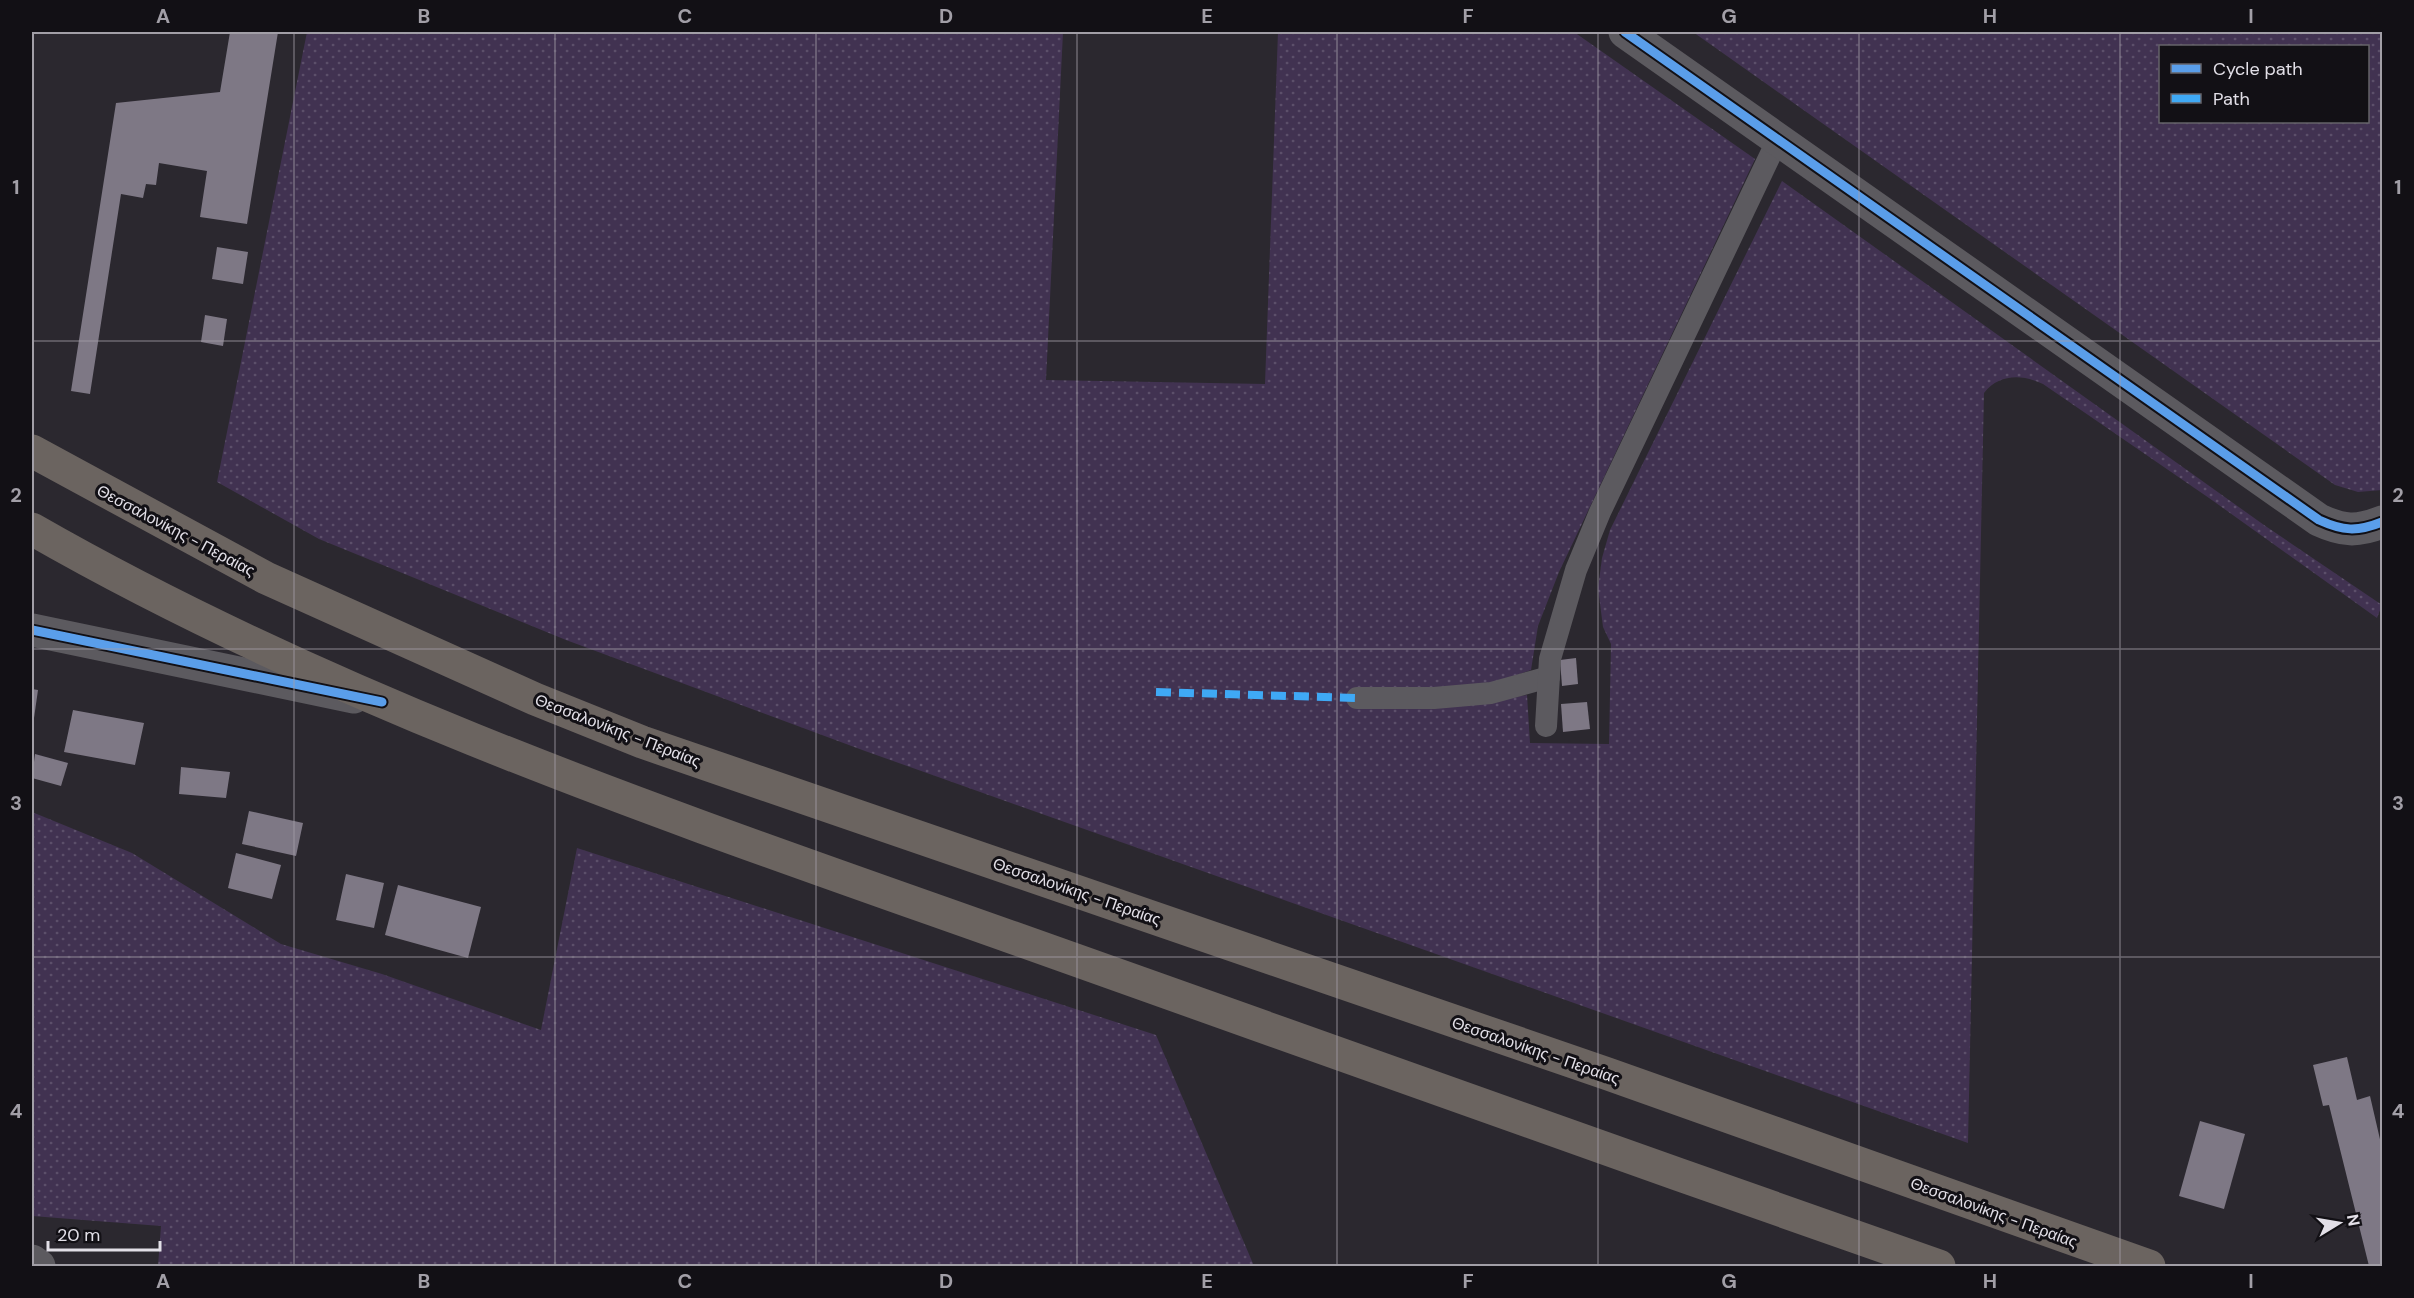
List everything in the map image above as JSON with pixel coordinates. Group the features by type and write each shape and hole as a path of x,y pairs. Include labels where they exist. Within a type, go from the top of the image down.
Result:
{"main road":[{"name":"Θεσσαλονίκης - Περαίας","path":"32,451 267,578 535,699 642,742 1608,1074 2149,1266"},
{"path":"32,529 173,605 382,702 533,764 683,820 1939,1266"}],"street":[{"path":"1625,32 2319,520 2342,530 2382,522"},
{"path":"32,630 382,702"},
{"path":"32,1261 39,1266"}],"lane":[{"path":"1546,726 1550,659 1563,611 1600,512 1778,139"},
{"path":"1357,698 1434,698 1491,693 1549,677"}],"shaded area":[{"path":"307,32 1063,32 1046,380 1265,384 1278,32 1574,32 1755,159 1559,572 1538,626 1531,670 1487,686 1493,700 1527,695 1530,743 1609,744 1611,644 1603,627 1598,588 1602,558 1610,530 1782,181 2264,525 2382,605 2377,618 2209,498 2043,384 2019,377 2004,379 1984,393 1968,1143 865,751 566,640 319,539 217,482"},
{"path":"1693,32 2382,32 2382,490 2358,492 2335,485"},
{"path":"32,812 132,853 281,944 382,974 541,1030 577,848 1156,1035 1254,1266 158,1266 161,1226 32,1216"}],"building":[{"path":"230,32 278,32 247,224 200,217 207,171 159,163 156,185 146,184 143,198 121,194 90,394 71,391 116,103 220,92"},
{"path":"217,247 248,252 243,284 212,279"},
{"path":"205,315 227,319 223,346 201,342"},
{"path":"1576,658 1578,684 1562,686 1560,660"},
{"path":"32,689 38,690 34,718 32,717"},
{"path":"1587,702 1590,729 1563,732 1561,704"},
{"path":"73,710 144,723 135,765 64,752"},
{"path":"35,754 68,763 61,786 32,778"},
{"path":"181,767 230,772 226,798 179,794"},
{"path":"249,811 303,823 296,856 242,844"},
{"path":"236,853 281,865 272,899 228,888"},
{"path":"346,874 384,883 374,928 336,920"},
{"path":"398,885 481,907 468,958 385,935"},
{"path":"2347,1057 2357,1100 2370,1096 2382,1148 2382,1266 2369,1266 2329,1105 2323,1106 2313,1065"},
{"path":"2200,1121 2245,1134 2224,1209 2179,1196"}],"marked path":[{"path":"1156,692 1357,698"}],"cycle path":[{"path":"1625,32 2319,520 2350,529 2382,522"},
{"path":"32,630 382,702"}]}
